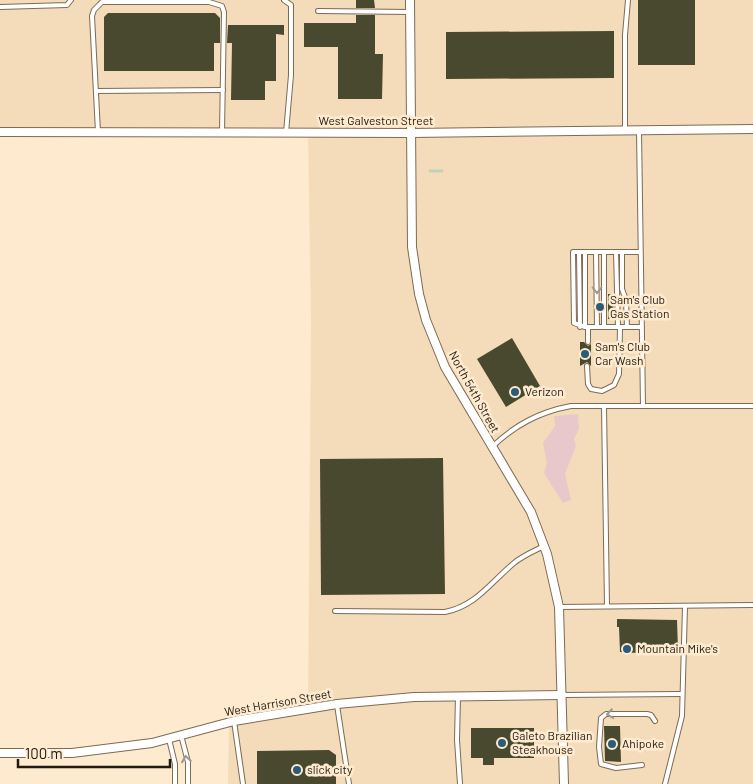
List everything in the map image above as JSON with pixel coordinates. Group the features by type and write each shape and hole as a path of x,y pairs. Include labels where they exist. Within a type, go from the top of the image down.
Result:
{"street":[{"name":"North 54th Street","path":"410,0 410,133 413,255 424,311 445,367 531,512 544,546 559,606 564,784"},
{"name":"West Galveston Street","path":"0,132 410,133 753,129"},
{"name":"West Harrison Street","path":"0,754 72,753 152,743 234,722 337,704 458,696 562,695"}],"lane":[{"path":"0,7 67,4 71,0"},
{"path":"284,0 291,5 291,75 286,133"},
{"path":"625,130 625,35 628,0"},
{"path":"98,132 92,13 102,2 209,2 222,6 224,12 222,132"},
{"path":"318,11 410,12"},
{"path":"96,91 223,90"},
{"path":"639,130 643,406"},
{"path":"640,252 573,252 573,288 574,323 580,327 642,327"},
{"path":"585,252 588,342"},
{"path":"596,252 597,327"},
{"path":"604,252 604,327"},
{"path":"587,366 590,389 602,391 614,385 619,374 619,252"},
{"path":"619,252 622,289 626,300 627,327"},
{"path":"492,447 510,430 538,415 571,406 753,406"},
{"path":"604,406 607,606"},
{"path":"335,611 445,612 458,609 480,597 515,562 544,546"},
{"path":"559,606 753,605"},
{"path":"665,784 681,722 686,645 686,606"},
{"path":"562,695 682,694"},
{"path":"458,696 457,740 460,784"},
{"path":"337,704 349,784"},
{"path":"642,765 616,768 601,764 599,747 600,718 606,714 647,714 652,715 656,722"},
{"path":"234,722 243,784"},
{"path":"181,735 188,762 188,784"},
{"path":"169,739 175,764 175,784"}],"shaded area":[{"path":"0,0 753,0 753,784 228,784 229,723 308,707 311,321 308,133 330,132 0,128"},
{"path":"578,414 579,429 574,439 576,446 565,474 571,500 563,503 544,473 547,463 543,443 555,426 554,416"}],"building":[{"path":"356,0 374,0 375,8 356,8"},
{"path":"638,0 695,0 695,65 638,65"},
{"path":"108,13 215,13 220,18 220,43 214,43 214,71 104,71 104,17"},
{"path":"356,15 375,15 375,54 383,54 382,99 338,99 338,47 304,47 304,23 356,23"},
{"path":"228,25 284,25 284,35 276,34 276,81 265,81 265,100 231,100 232,43 227,43"},
{"path":"614,31 614,78 446,79 446,32"},
{"path":"608,294 613,294 614,319 608,319"},
{"path":"512,338 540,386 506,407 477,359"},
{"name":"Sam's Club Car Wash","path":"580,342 584,342 588,346 591,344 591,366 587,362 580,366"},
{"path":"443,458 445,594 321,595 320,459"},
{"path":"617,619 677,620 678,651 655,654 620,652"},
{"name":"Ahipoke","path":"604,726 620,726 621,762 605,761"},
{"name":"Galeto Brazilian Steakhouse","path":"471,728 534,728 534,758 494,758 494,765 483,765 483,758 471,758"},
{"name":"slick city","path":"329,750 336,755 336,784 257,784 257,751"}],"waterway":[{"path":"430,171 442,171"}],"place":[{"name":"Sam's Club Gas Station","path":"600,307"},
{"name":"Sam's Club Car Wash","path":"585,354"},
{"name":"Verizon","path":"515,392"},
{"name":"Mountain Mike's","path":"627,649"},
{"name":"Galeto Brazilian Steakhouse","path":"502,743"},
{"name":"Ahipoke","path":"612,744"},
{"name":"slick city","path":"297,770"}]}
